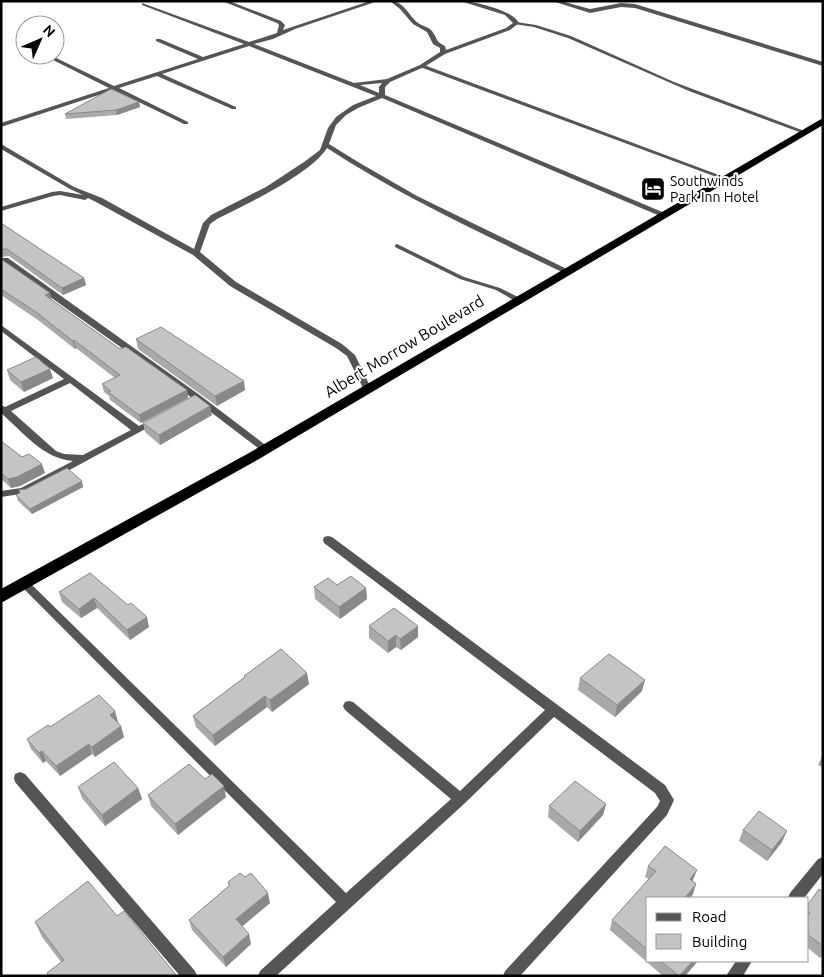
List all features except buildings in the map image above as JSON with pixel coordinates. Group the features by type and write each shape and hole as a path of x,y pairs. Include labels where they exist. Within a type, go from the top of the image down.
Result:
{"highway":[{"name":"Albert Morrow Boulevard","path":"1,597 266,449 823,121"}],"street":[{"path":"224,1 279,22 282,25 280,33"},
{"path":"1,124 271,38 280,33 376,1"},
{"path":"392,1 402,8 415,23 429,31 435,43 443,48 444,53"},
{"path":"352,84 388,81 422,66 444,53 508,29 516,23 507,14 462,1"},
{"path":"554,1 590,11 621,5 635,6 823,64"},
{"path":"144,4 382,96 663,214"},
{"path":"158,40 203,59"},
{"path":"65,64 186,123"},
{"path":"157,74 234,108"},
{"path":"382,96 382,87 388,81"},
{"path":"196,253 207,223 214,217 279,184 321,153 327,146 334,124 359,104 382,96"},
{"path":"1,146 67,185 99,200 196,253 233,284 339,346 351,355 367,388"},
{"path":"327,146 351,162 424,203 566,271"},
{"path":"1,209 60,193 99,200"},
{"path":"1,260 5,260 194,400 266,449"},
{"path":"1,327 138,430"},
{"path":"69,380 2,410 53,454 62,457 84,458"},
{"path":"1,494 23,491 164,416"},
{"path":"328,540 660,789 668,800 662,811 510,976"},
{"path":"25,585 346,903"},
{"path":"348,706 460,798"},
{"path":"264,976 346,903 554,709"},
{"path":"20,778 190,976"},
{"path":"796,897 823,863"},
{"path":"733,976 744,962"}],"lane":[{"path":"516,23 566,36 598,48 654,75 804,132"},
{"path":"422,66 724,178"},
{"path":"397,246 462,278 498,289 518,299"}],"place":[{"name":"Southwinds Park Inn Hotel","path":"653,189"}]}
